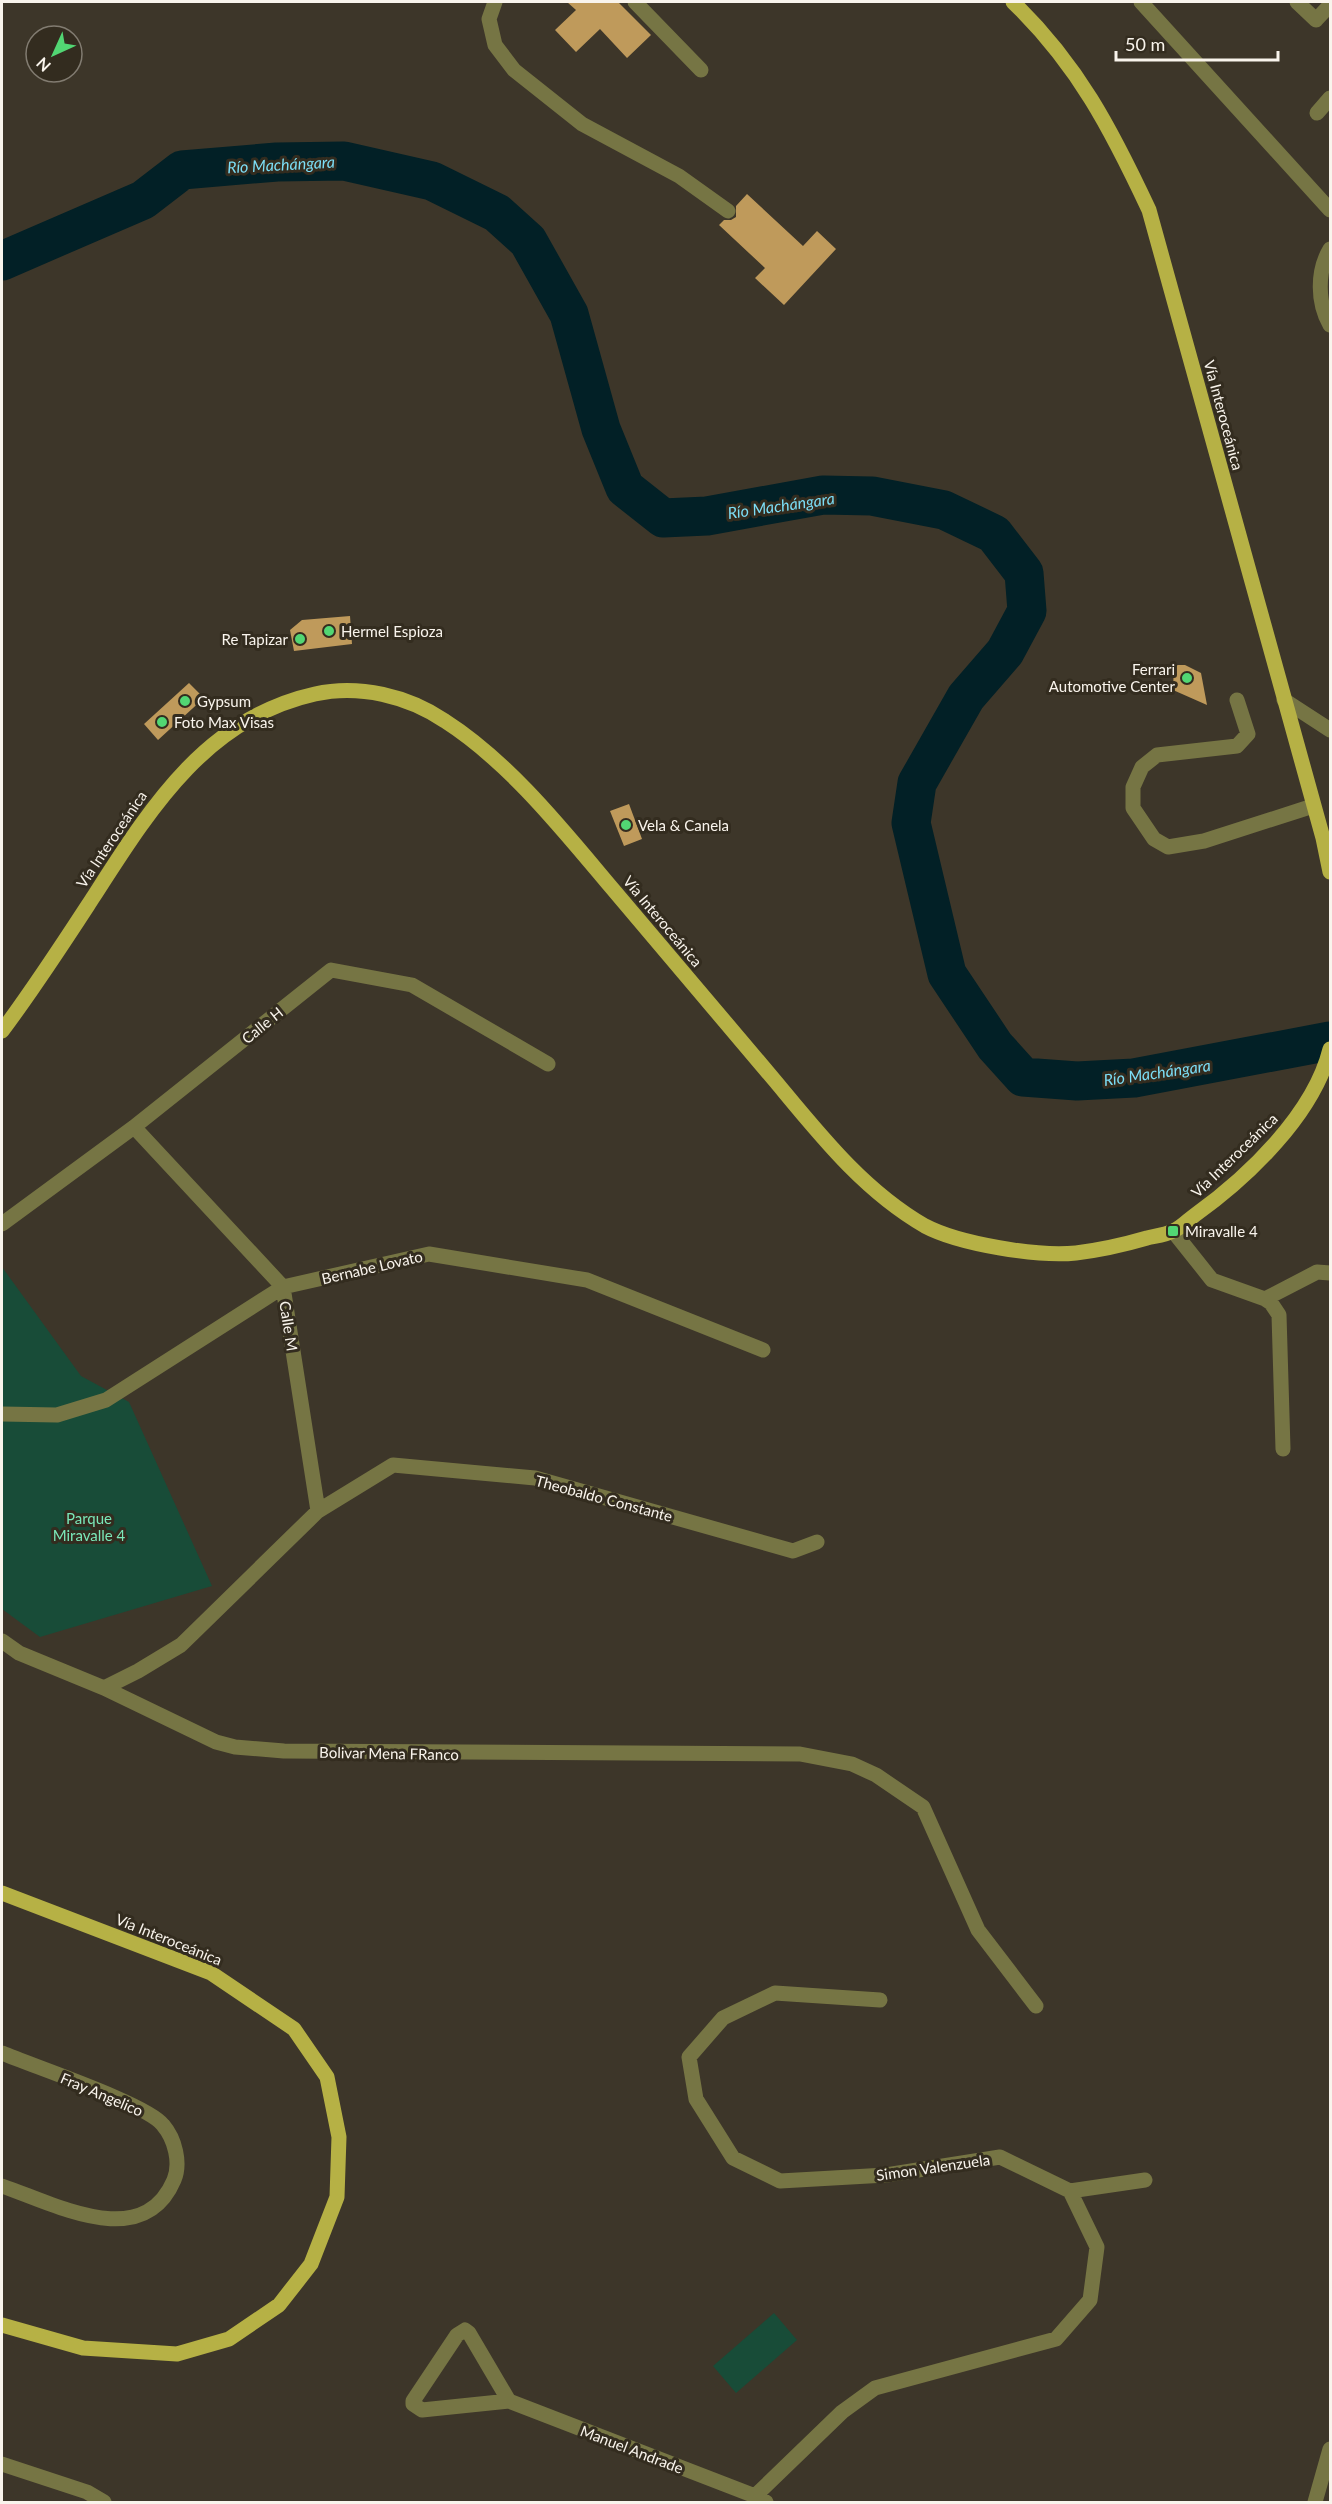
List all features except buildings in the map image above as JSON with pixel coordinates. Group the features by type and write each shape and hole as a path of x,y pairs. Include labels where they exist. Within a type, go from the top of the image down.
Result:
{"main road":[{"name":"Vía Interoceánica","path":"1013,2 1033,21 1071,66 1112,132 1149,210 1323,838 1330,872"},
{"name":"Vía Interoceánica","path":"2,1031 36,986 147,814 200,754 241,723 279,705 317,693 361,689 402,700 443,719 493,758 565,832 824,1138 874,1191 928,1228 984,1245 1052,1255 1105,1249 1173,1231 1214,1202 1287,1130 1311,1098 1327,1063 1330,1049"},
{"name":"Vía Interoceánica","path":"2,1893 210,1973 294,2029 327,2077 339,2137 337,2197 311,2264 279,2304 229,2339 177,2354 82,2348 2,2325"}],"street":[{"path":"495,2 489,19 495,45 514,70 582,124 680,176 728,211"},
{"path":"635,2 701,70"},
{"path":"1141,2 1330,210"},
{"path":"1297,2 1316,20 1330,5"},
{"path":"1317,113 1330,98"},
{"path":"1330,249 1322,264 1320,290 1330,325"},
{"path":"1238,700 1248,734 1237,746 1157,755 1142,767 1133,787 1133,808 1143,826 1154,839 1168,847 1204,841 1313,806"},
{"path":"1284,700 1330,730"},
{"name":"Calle H","path":"2,1224 134,1127 331,970 412,985 548,1065"},
{"name":"Calle M","path":"134,1127 283,1287 318,1510"},
{"path":"1173,1231 1212,1280 1265,1299 1272,1303 1279,1315 1283,1449"},
{"name":"Bernabe Lovato","path":"2,1414 57,1415 106,1400 283,1287 429,1254 588,1280 763,1350"},
{"path":"1265,1299 1324,1273"},
{"name":"Theobaldo Constante","path":"104,1688 181,1645 318,1510 393,1465 535,1478 793,1551 817,1542"},
{"name":"Bolivar Mena FRanco","path":"2,1641 19,1653 104,1688 216,1742 235,1747 307,1752 800,1754 852,1764 876,1775 923,1807 978,1930 1036,2006"},
{"name":"Simon Valenzuela","path":"880,2000 775,1993 723,2018 689,2057 696,2099 733,2157 780,2181 886,2175 1000,2157 1070,2191"},
{"name":"Fray Angelico","path":"2,2053 137,2107 163,2123 175,2144 176,2175 168,2195 148,2213 118,2221 92,2217 2,2186"},
{"path":"760,2499 842,2412 874,2388 1056,2339 1090,2300 1097,2247 1070,2191 1145,2180"},
{"path":"465,2330 469,2333 509,2402 422,2410 413,2404 457,2335 465,2330"},
{"name":"Manuel Andrade","path":"509,2402 760,2499"},
{"path":"1315,2502 1330,2449"},
{"path":"2,2464 87,2493 104,2502"}],"green space":[{"name":"Parque Miravalle 4","path":"2,1267 81,1376 129,1402 212,1586 40,1637 2,1609"},
{"path":"774,2313 797,2340 736,2393 713,2366"}],"waterway":[{"name":"Río Machángara","path":"2,261 143,200 182,170 277,162 344,161 432,181 497,213 528,241 569,314 601,429 625,488 663,518 707,516 823,495 872,496 944,510 994,534 1024,573 1027,611 1005,652 966,697 917,783 911,823 947,974 995,1046 1023,1077 1077,1081 1134,1078 1330,1041"}],"place":[{"name":"Hermel Espioza","path":"329,631"},
{"name":"Re Tapizar","path":"300,639"},
{"name":"Ferrari Automotive Center","path":"1187,678"},
{"name":"Gypsum","path":"185,701"},
{"name":"Foto Max Visas","path":"162,722"},
{"name":"Vela & Canela","path":"626,825"},
{"name":"Miravalle 4","path":"1173,1231"}]}
